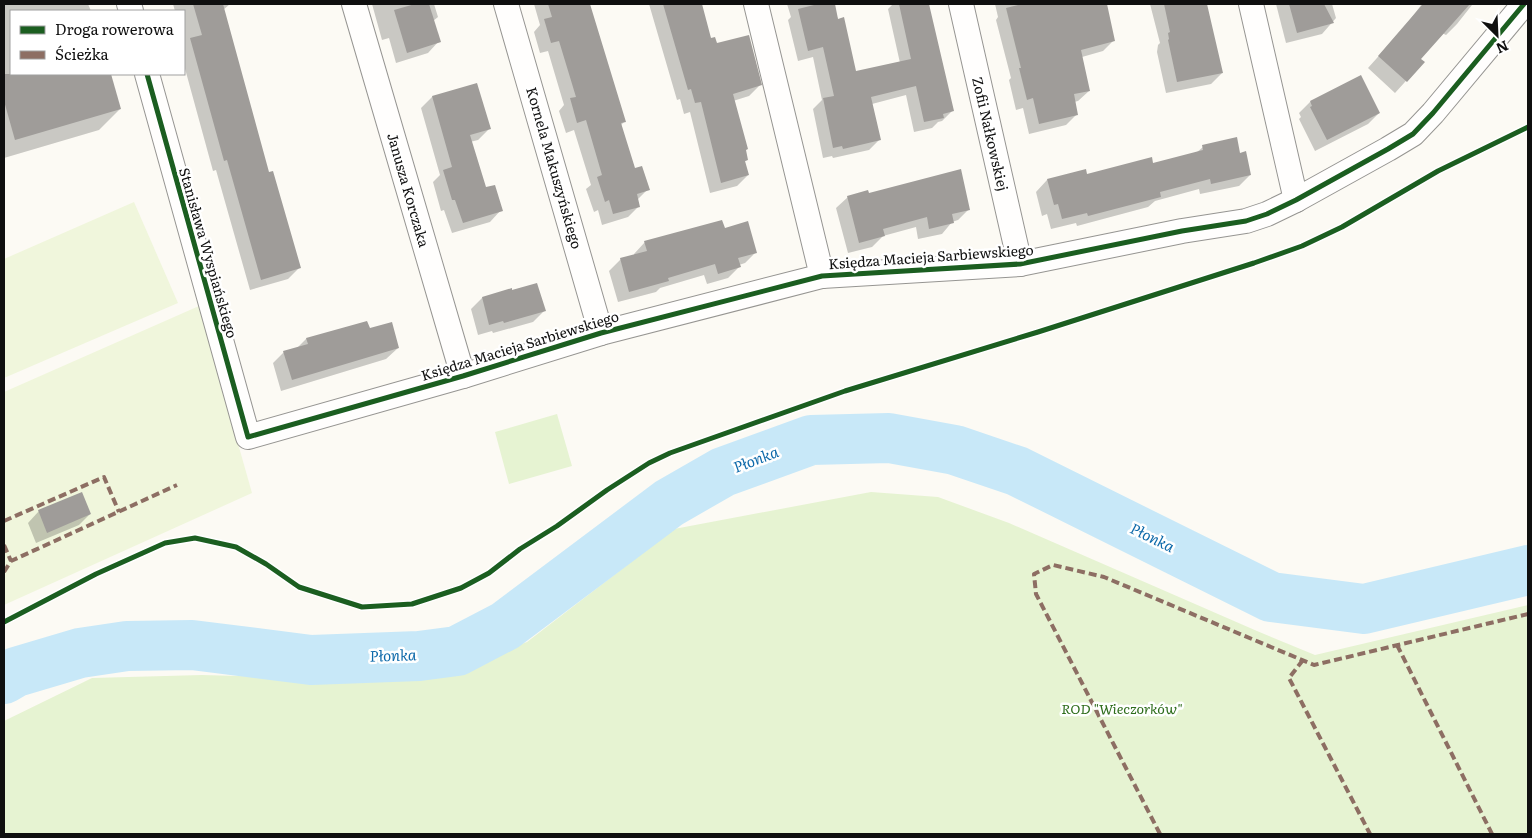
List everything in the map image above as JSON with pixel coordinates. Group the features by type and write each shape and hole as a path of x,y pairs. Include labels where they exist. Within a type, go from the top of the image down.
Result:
{"street":[{"name":"Janusza Korczaka","path":"354,4 463,376"},
{"name":"Kornela Makuszyńskiego","path":"506,4 601,333"},
{"path":"756,4 822,276"},
{"name":"Zofii Nałkowskiej","path":"961,4 1020,264"},
{"path":"1251,4 1296,200"},
{"name":"Księdza Macieja Sarbiewskiego","path":"248,437 463,376 601,333 822,276 1020,264 1182,231 1246,221 1267,214 1296,200 1413,134 1433,113 1524,4"},
{"name":"Stanisława Wyspiańskiego","path":"147,75 248,437"}],"green space":[{"path":"134,202 178,303 4,378 4,259"},
{"path":"199,306 252,493 4,605 4,392"},
{"path":"557,414 572,466 509,484 495,432"},
{"name":"ROD \"Wieczorków\"","path":"871,492 938,497 1009,523 1315,655 1528,605 1528,834 4,834 4,721 92,678 202,675 416,681 527,642 674,529"}],"building":[{"path":"193,4 223,4 269,172 273,171 301,268 261,280 227,160 224,161 190,38 202,35"},
{"path":"415,4 429,4 441,42 407,53 394,10"},
{"path":"548,4 590,4 626,122 621,123 635,168 642,166 650,190 637,194 640,207 613,214 609,200 605,202 597,177 602,175 586,120 577,123 570,98 576,97 559,41 551,43 544,19 552,17"},
{"path":"663,4 702,4 711,38 715,37 717,43 749,35 762,85 733,94 748,149 746,150 748,160 745,161 749,175 721,183 701,102 695,103 691,89 688,90"},
{"path":"818,4 835,4 838,19 844,17 856,71 911,59 899,4 929,4 954,111 943,114 944,118 924,122 916,86 871,97 881,140 843,149 842,146 833,148 823,98 834,96 823,47 808,51 798,9"},
{"path":"1022,4 1107,4 1115,41 1081,50 1090,91 1074,94 1078,115 1039,124 1033,98 1027,100 1006,8"},
{"path":"1164,4 1207,4 1223,73 1177,82 1168,40 1168,33 1170,32"},
{"path":"1289,4 1324,4 1334,23 1297,33"},
{"path":"1423,4 1470,4 1421,59 1425,62 1407,82 1378,56"},
{"path":"4,74 111,75 121,109 15,140 4,101"},
{"path":"1361,75 1380,113 1327,140 1310,107 1312,106 1310,101"},
{"path":"477,83 491,129 470,135 486,187 495,185 503,211 463,223 455,200 452,200 443,170 452,167 432,96"},
{"path":"1237,137 1240,153 1246,151 1251,175 1211,184 1210,179 1160,192 1161,197 1088,216 1087,213 1062,219 1058,204 1054,205 1047,179 1086,169 1087,174 1152,157 1153,163 1203,150 1202,145"},
{"path":"961,169 970,210 952,214 954,223 929,229 927,217 883,229 885,236 859,243 847,196 868,190 869,193"},
{"path":"722,220 725,228 748,221 757,253 738,258 741,267 718,274 715,264 668,278 669,281 629,292 620,258 647,251 644,241"},
{"path":"537,283 546,311 504,323 503,321 489,325 482,297"},
{"path":"367,321 370,328 392,322 399,348 292,380 283,351 308,344 306,338"},
{"path":"82,492 91,514 47,533 38,510"}],"waterway":[{"name":"Płonka","path":"4,679 16,672 80,653 127,646 192,645 311,660 419,656 457,651 505,626 669,503 723,472 811,440 889,438 955,450 1017,471 1271,597 1364,609 1528,570"}],"marked path":[{"path":"4,521 104,477 119,512"},
{"path":"4,572 11,561 177,485"},
{"path":"4,545 11,561"},
{"path":"1160,834 1036,594 1034,574 1053,565 1104,577 1314,665 1528,614"},
{"path":"1397,645 1492,834"},
{"path":"1303,660 1289,678 1370,834"}],"cycle path":[{"path":"147,75 248,437 463,376 601,333 822,276 1020,264 1182,231 1246,221 1267,214 1296,200 1413,134 1433,113 1524,4"},
{"path":"4,622 96,574 165,543 195,538 236,547 266,564 299,587 362,607 412,604 461,588 489,573 520,549 557,526 607,490 649,463 670,453 845,391 1038,332 1302,246 1342,227 1438,171 1528,127"}]}
